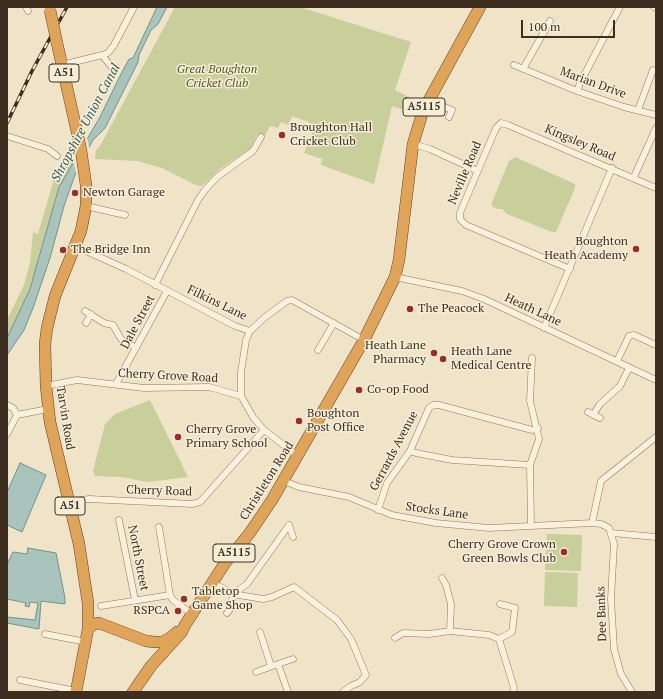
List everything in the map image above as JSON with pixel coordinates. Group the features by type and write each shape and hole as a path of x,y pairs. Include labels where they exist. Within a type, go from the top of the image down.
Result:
{"highway":[{"name":"A5115","path":"414,144 423,111 428,100 480,7"},
{"name":"A51","path":"50,9 62,65"},
{"name":"Tarvin Road","path":"62,65 84,163 86,180 86,206 75,246 55,296 47,328 45,356 48,409 79,544 88,603 88,629 76,692"},
{"name":"Christleton Road","path":"133,692 151,666 177,639 184,625 212,583 249,534 284,481 364,340 395,277 399,260 414,144"},
{"path":"88,603 94,615 108,625"},
{"path":"88,629 94,624 99,623 108,625 146,641 154,648 155,653 151,666"},
{"name":"A5115","path":"146,641 162,642 170,638 184,625"}],"street":[{"path":"62,65 108,53 114,45 134,7"},
{"path":"577,91 620,7"},
{"path":"523,68 534,46 550,21"},
{"path":"537,27 545,31"},
{"path":"102,55 114,70"},
{"name":"Marian Drive","path":"514,65 577,91 656,115"},
{"path":"638,110 652,69"},
{"path":"428,100 452,110 449,117"},
{"name":"Kingsley Road","path":"496,128 501,123 508,125 634,177 656,188"},
{"name":"Neville Road","path":"496,128 460,213 460,220 466,225 570,269"},
{"path":"634,177 656,128"},
{"path":"10,137 48,149 57,156"},
{"path":"155,285 198,200 205,190 222,173 253,152 261,137"},
{"path":"414,144 430,149 478,171"},
{"path":"544,328 612,168"},
{"path":"86,206 122,214 122,206"},
{"name":"Filkins Lane","path":"75,246 112,262 235,326 250,331 281,305 292,300 364,340"},
{"name":"Heath Lane","path":"395,277 462,291 618,361 629,368 656,380"},
{"name":"Dale Street","path":"116,384 167,291"},
{"path":"85,311 104,323 113,325 121,339 136,348"},
{"path":"86,323 91,314"},
{"path":"318,350 334,323"},
{"path":"250,331 246,340 242,365 241,396 252,417 264,430 298,456"},
{"path":"618,361 630,336 634,335 656,345"},
{"path":"531,526 530,465 539,439 538,428 530,401 531,360 538,364"},
{"path":"594,415 600,404 620,386 629,368"},
{"name":"Cherry Grove Road","path":"46,386 77,380 153,388 209,387 241,396"},
{"path":"7,404 13,408 17,416"},
{"name":"Gerrards Avenue","path":"378,510 387,483 410,450 429,408 433,405 439,405 532,430 538,428"},
{"path":"7,434 17,416 48,409"},
{"name":"Cherry Road","path":"69,502 89,500 192,504 200,502 264,430"},
{"path":"656,437 601,481 592,523 601,524 612,532 656,537"},
{"path":"410,450 416,453 452,460 530,465"},
{"name":"Stocks Lane","path":"284,481 299,487 344,495 378,510 408,519 489,528 592,523"},
{"name":"North Street","path":"120,520 135,600"},
{"path":"227,613 231,608 233,594 247,584 290,525 293,537"},
{"path":"159,527 170,595 192,614"},
{"name":"Dee Banks","path":"612,532 614,544 611,599 613,638 617,662 627,687 632,692"},
{"path":"442,578 449,584 451,604 450,631"},
{"path":"212,583 233,594 263,599 272,597 294,587 337,620 351,639 366,675 360,682 344,689 343,692"},
{"path":"102,606 170,595"},
{"path":"500,604 515,608 523,606"},
{"path":"499,639 512,632 515,608"},
{"path":"395,638 403,633 429,634 450,631 489,635 499,639"},
{"path":"260,632 271,666"},
{"path":"45,634 86,642"},
{"path":"499,639 514,688 513,692"},
{"path":"256,672 293,659"},
{"path":"278,664 288,692"},
{"path":"20,680 76,692"}],"green space":[{"name":"Great Boughton Cricket Club","path":"175,7 300,7 411,42 395,90 417,101 413,113 392,106 374,184 321,165 322,159 304,153 313,131 309,122 292,116 289,125 281,122 278,128 270,126 265,136 257,135 250,149 220,169 202,186 196,185 162,168 137,161 95,159 96,150 100,146"},
{"path":"515,157 575,184 575,188 556,232 552,232 507,214 502,209 497,209 492,206 492,202 509,161"},
{"path":"69,161 74,162 59,187 30,289 7,338 7,320 24,285 30,263 33,232 38,234 56,172 60,165"},
{"path":"150,400 188,477 147,482 121,477 95,476 93,471 105,424 115,414"},
{"name":"Cherry Grove Crown Green Bowls Club","path":"547,534 582,535 581,571 545,570"},
{"name":"Cherry Grove Crown Green Bowls Club","path":"545,572 578,573 577,607 544,606"}],"water":[{"path":"157,7 167,7 158,24 151,30 139,55 138,62 105,128 93,140 76,172 33,308 24,330 7,355 7,338 30,289 59,187 100,117 129,59 133,58"},
{"path":"20,463 46,475 22,532 7,525 7,489 8,490"},
{"path":"28,548 56,553 65,598 65,604 41,601 39,629 7,623 7,617 35,620 38,603 30,602 29,607 25,606 26,603 7,599 7,564 13,552 27,554"}],"pier":[{"path":"87,137 90,151 77,177 73,160"}],"railway":[{"path":"7,123 32,71 67,7"}],"place":[{"name":"Broughton Hall Cricket Club","path":"282,135"},
{"name":"Newton Garage","path":"75,193"},
{"name":"Boughton Heath Academy","path":"636,249"},
{"name":"The Bridge Inn","path":"63,250"},
{"name":"The Peacock","path":"410,309"},
{"name":"Heath Lane Pharmacy","path":"434,353"},
{"name":"Heath Lane Medical Centre","path":"443,359"},
{"name":"Co-op Food","path":"359,390"},
{"name":"Boughton Post Office","path":"299,421"},
{"name":"Cherry Grove Primary School","path":"178,437"},
{"name":"Cherry Grove Crown Green Bowls Club","path":"564,552"},
{"name":"Tabletop Game Shop","path":"184,599"},
{"name":"RSPCA","path":"178,611"}],"water label":[{"name":"Shropshire Union Canal","path":"86,123"}]}
